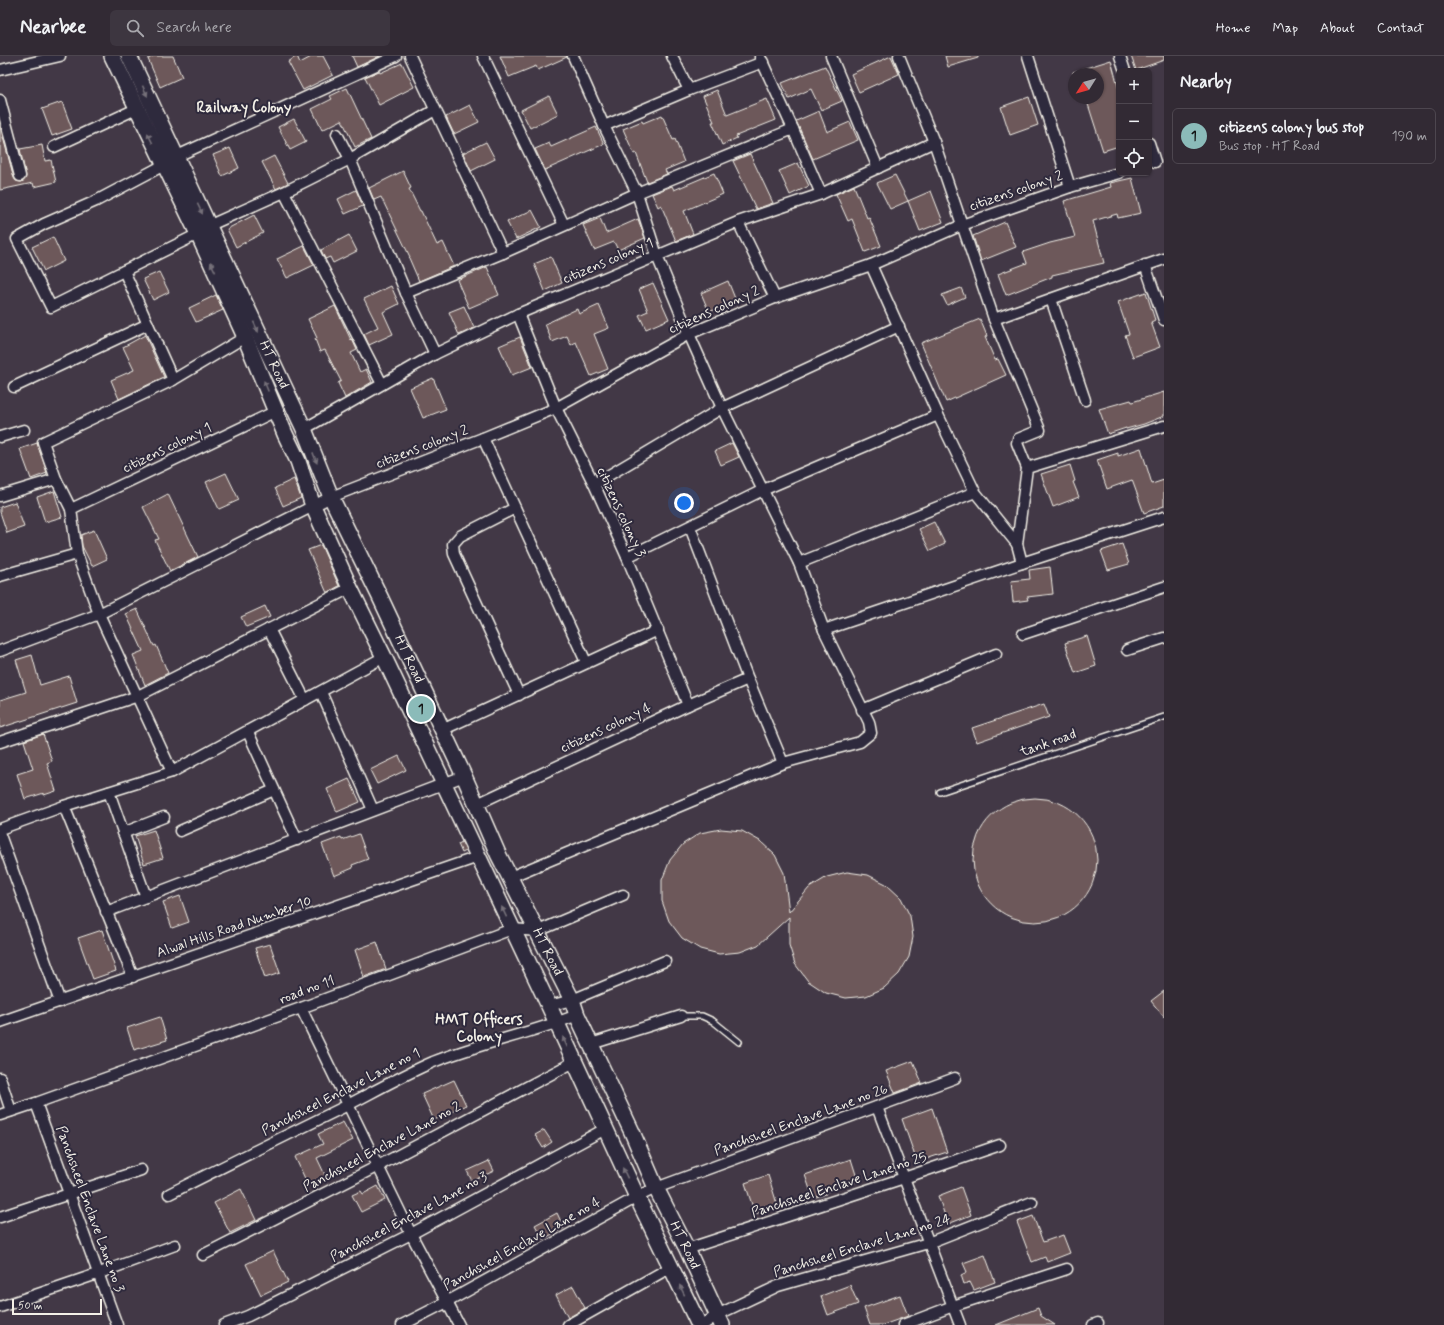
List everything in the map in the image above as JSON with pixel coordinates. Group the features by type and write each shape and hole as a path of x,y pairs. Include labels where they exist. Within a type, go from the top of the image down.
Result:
{"street":[{"path":"0,70 60,56"},
{"name":"HT Road","path":"112,56 136,109 170,161"},
{"name":"HT Road","path":"129,56 170,161 203,230 304,429 331,497 380,597 464,776 498,854 572,1000 577,1015 632,1132 656,1188 687,1249 720,1320"},
{"path":"396,56 170,161 96,200 44,224 18,239 51,306 350,159 436,110"},
{"path":"410,56 503,253"},
{"path":"483,56 564,225"},
{"path":"510,878 783,763 860,742 871,733 869,722 824,630 799,563 722,408 689,334 657,256 637,193 604,126 573,56"},
{"path":"672,56 689,90"},
{"path":"831,56 878,168"},
{"path":"899,56 934,142 994,319 1040,430 1018,439 1017,443 1027,468 1017,544 1022,563"},
{"path":"1028,56 1070,187"},
{"path":"1120,56 1124,68"},
{"path":"604,126 761,59 821,194"},
{"path":"0,100 20,176"},
{"path":"54,147 136,109"},
{"path":"406,293 503,253 637,193 793,129"},
{"path":"337,134 350,159 406,293 435,354"},
{"name":"citizens colony 1","path":"304,429 435,354 518,314 738,222 821,194 934,142"},
{"path":"1152,152 1156,162"},
{"name":"citizens colony 2","path":"0,651 99,614 331,497 556,408 689,334 775,298 871,265 962,225 1070,187 1116,174"},
{"path":"284,192 382,384"},
{"path":"738,222 775,298"},
{"name":"HT Road","path":"203,230 276,411 298,460 313,506 350,588 512,929 636,1197 699,1325"},
{"path":"994,319 1164,259"},
{"path":"871,265 938,415 975,492 1017,544"},
{"path":"1145,265 1164,320"},
{"path":"124,271 173,380"},
{"path":"1051,299 1084,400"},
{"name":"citizens colony 3","path":"518,314 556,408 594,484 627,557 688,705"},
{"path":"14,387 148,324"},
{"path":"594,484 722,408 899,326"},
{"path":"172,772 99,614 77,554 71,509 56,479 43,442 173,380 246,337"},
{"name":"citizens colony 1","path":"71,509 276,411"},
{"path":"627,557 763,490 938,415"},
{"path":"1027,468 1164,426"},
{"path":"0,437 24,430"},
{"path":"483,438 586,662"},
{"path":"0,496 56,479"},
{"path":"799,563 975,492"},
{"path":"515,508 460,536 453,544 454,554 519,695"},
{"path":"824,630 1164,517"},
{"path":"690,527 748,679 783,763"},
{"path":"0,576 77,554"},
{"path":"1023,634 1164,587"},
{"path":"0,742 138,696 350,588"},
{"path":"269,629 305,700"},
{"path":"442,730 519,695 586,662 658,630"},
{"path":"1127,650 1164,638"},
{"path":"862,710 996,654"},
{"path":"0,829 64,806 172,772 384,657"},
{"name":"citizens colony 4","path":"477,804 688,705 748,679"},
{"path":"321,692 373,810"},
{"path":"248,732 297,840"},
{"path":"106,912 464,776"},
{"path":"180,831 274,790"},
{"path":"109,792 146,897"},
{"path":"64,806 133,977"},
{"path":"123,833 164,817"},
{"path":"0,835 60,1002"},
{"name":"Alwal Hills Road Number 10","path":"0,1022 478,857"},
{"name":"road no 11","path":"0,1115 301,1008 512,929 538,931 623,895"},
{"path":"548,1006 572,1000 665,961"},
{"path":"301,1008 411,1234 459,1325"},
{"name":"Panchsheel Enclave Lane no 1","path":"169,1194 348,1105 388,1083 434,1062 556,1024 577,1015"},
{"path":"591,1044 681,1016"},
{"name":"Panchsheel Enclave Lane no 2","path":"203,1255 378,1166 574,1062"},
{"path":"0,1078 11,1111"},
{"name":"Panchsheel Enclave Lane no 26","path":"656,1188 956,1078"},
{"name":"Panchsheel Enclave Lane no 3","path":"36,1103 70,1194 97,1274 117,1325"},
{"path":"877,1107 960,1325"},
{"name":"Panchsheel Enclave Lane no 3","path":"224,1325 248,1316 411,1234 605,1129"},
{"name":"Panchsheel Enclave Lane no 25","path":"687,1249 1000,1145"},
{"path":"0,1217 141,1170"},
{"name":"Panchsheel Enclave Lane no 4","path":"402,1325 447,1302 636,1197 656,1188"},
{"name":"Panchsheel Enclave Lane no 24","path":"703,1325 720,1320 778,1286 928,1242 1032,1202"},
{"path":"0,1307 97,1274 175,1244"},
{"path":"568,1325 671,1267"},
{"path":"903,1325 953,1306 1068,1269"}],"lane":[{"name":"tank road","path":"940,792 1164,717"},
{"path":"681,1016 702,1016 713,1021 739,1042"}],"building":[{"path":"154,56 173,56 182,77 160,87 148,59"},
{"path":"297,56 300,63 313,56 323,56 333,75 303,90 288,62"},
{"path":"352,56 380,56 357,67"},
{"path":"500,56 567,57 538,70 536,66 509,77"},
{"path":"891,56 899,74 859,92 851,74"},
{"path":"945,56 978,56 978,58 948,67"},
{"path":"1131,56 1164,56 1164,60 1142,68 1135,68"},
{"path":"1111,60 1116,79 1116,147 1103,151 1088,104 1104,104 1104,68 1086,68"},
{"path":"402,63 414,87 379,105 365,77 379,71 380,73"},
{"path":"825,66 842,101 821,110 811,89 789,99 782,83"},
{"path":"347,88 371,139 355,147 342,120 322,130 312,109 332,99 330,96"},
{"path":"717,90 727,115 767,99 776,120 736,136 737,138 722,145 703,96"},
{"path":"549,96 558,114 530,128 521,110"},
{"path":"1029,97 1038,125 1010,135 1001,107"},
{"path":"62,102 72,129 52,136 42,109"},
{"path":"470,105 479,122 454,134 446,117"},
{"path":"819,111 827,132 850,122 858,140 813,159 796,121"},
{"path":"662,115 673,140 675,139 684,162 665,170 667,174 647,182 636,153 634,154 623,129"},
{"path":"294,119 306,142 290,150 278,127"},
{"path":"0,126 16,181 22,182 26,177 20,149 42,145 45,161 51,160 56,182 34,187 33,183 0,190"},
{"path":"596,127 604,144 545,170 535,149 549,143 551,147"},
{"path":"486,142 495,159 471,171 463,153"},
{"path":"230,148 239,168 222,176 213,155"},
{"path":"750,154 773,203 756,209 733,161"},
{"path":"274,156 288,183 276,189 262,162"},
{"path":"798,163 809,186 790,195 779,171"},
{"path":"403,171 411,188 409,189 437,245 443,242 454,266 419,281 409,258 410,257 381,197 374,200 369,188"},
{"path":"714,173 723,194 684,211 693,234 676,241 661,205 658,207 652,194 672,186 674,190"},
{"path":"895,175 908,201 890,209 877,183"},
{"path":"1132,178 1141,213 1118,218 1117,214 1093,221 1104,263 1052,275 1052,277 1006,295 998,274 1027,263 1023,252 1075,237 1064,201 1111,187 1110,183"},
{"path":"854,186 867,218 869,217 881,246 865,252 852,219 848,221 836,194"},
{"path":"356,190 363,206 345,214 338,199"},
{"path":"931,191 943,222 920,231 908,201"},
{"path":"532,210 541,227 516,239 507,222"},
{"path":"254,215 263,233 236,247 227,229"},
{"path":"600,218 606,233 638,219 645,238 618,250 614,242 594,250 583,225"},
{"path":"1005,222 1016,247 981,261 973,236"},
{"path":"349,235 357,251 333,263 330,257 325,259 321,250"},
{"path":"53,237 64,261 44,271 32,247"},
{"path":"304,246 314,265 287,278 277,259"},
{"path":"551,257 562,283 545,291 534,264"},
{"path":"487,267 499,295 469,308 457,280"},
{"path":"159,272 169,292 153,300 143,279"},
{"path":"728,281 736,301 709,312 701,293"},
{"path":"653,283 669,319 646,329 639,315 648,311 639,289"},
{"path":"391,286 399,304 383,312 393,334 369,345 364,334 378,327 364,299"},
{"path":"961,288 965,297 947,305 942,295"},
{"path":"1146,292 1155,320 1151,322 1160,347 1133,357 1125,335 1129,334 1118,302"},
{"path":"216,295 223,310 196,322 189,308"},
{"path":"599,305 609,328 594,334 608,369 591,376 576,342 571,345 567,336 552,342 545,324 577,309 579,314"},
{"path":"335,306 357,350 351,353 360,372 366,369 372,382 345,398 338,383 341,381 325,350 320,352 315,339 317,338 308,319"},
{"path":"464,306 474,328 459,335 449,312"},
{"path":"980,319 987,336 985,337 995,360 998,359 1006,375 946,402 921,343"},
{"path":"145,335 164,377 119,399 111,380 134,370 123,347"},
{"path":"520,337 532,367 512,375 499,346"},
{"path":"433,378 446,409 423,418 410,388"},
{"path":"1164,392 1164,416 1144,424 1108,434 1099,409 1131,400 1132,402"},
{"path":"37,443 47,473 31,479 20,449"},
{"path":"732,443 739,457 721,465 715,451"},
{"path":"1141,448 1152,484 1164,480 1164,506 1144,513 1132,480 1107,489 1097,460 1118,453 1118,456"},
{"path":"1070,465 1075,481 1073,482 1079,497 1053,507 1041,474"},
{"path":"226,473 239,500 219,509 206,482"},
{"path":"294,479 301,498 283,506 275,488"},
{"path":"54,491 62,517 45,522 37,497"},
{"path":"168,494 198,557 170,571 155,540 159,539 143,507"},
{"path":"15,502 24,527 7,533 0,512 0,507"},
{"path":"934,522 945,544 930,551 919,529"},
{"path":"94,530 107,559 92,566 82,546 81,535"},
{"path":"1122,544 1129,564 1108,570 1101,551"},
{"path":"321,545 339,586 327,593 308,550"},
{"path":"1050,567 1053,594 1027,597 1028,600 1013,602 1011,581 1030,579 1029,570"},
{"path":"265,606 270,617 246,627 241,617"},
{"path":"137,609 154,646 156,645 168,673 145,685 133,655 143,651 126,614"},
{"path":"1087,636 1096,666 1075,673 1065,643"},
{"path":"32,655 40,685 69,676 77,703 0,728 0,700 26,692 16,660"},
{"path":"1044,704 1049,717 977,742 972,728"},
{"path":"43,734 52,761 47,763 56,791 25,799 17,774 33,769 24,741"},
{"path":"399,756 406,770 377,784 370,770"},
{"path":"349,779 360,802 337,812 327,789"},
{"path":"1035,798 1047,799 1059,803 1070,808 1079,816 1087,825 1092,836 1096,848 1096,872 1092,884 1087,895 1079,904 1070,912 1059,917 1047,921 1035,922 1023,921 1011,917 1000,912 991,904 983,895 978,884 974,872 973,860 974,848 978,836 983,825 991,816 1000,808 1011,803 1023,799"},
{"path":"721,829 742,831 760,841 775,855 784,873 789,912 809,888 827,877 847,872 868,875 886,884 901,898 910,916 913,937 909,957 899,974 884,988 866,996 846,998 826,993 808,981 795,964 789,945 789,917 758,945 740,952 719,954 700,949 682,938 669,921 662,901 662,880 670,860 683,844 700,833"},
{"path":"154,830 163,858 144,864 135,836"},
{"path":"359,834 368,859 352,865 353,868 334,876 322,844 341,837 342,840"},
{"path":"462,842 466,851 462,853 458,844"},
{"path":"180,896 189,922 172,928 163,902"},
{"path":"102,930 116,971 93,979 78,938"},
{"path":"377,942 386,969 364,977 355,950"},
{"path":"270,944 280,973 265,978 255,948"},
{"path":"1164,991 1164,1017 1151,1001"},
{"path":"160,1017 167,1040 134,1050 127,1028"},
{"path":"913,1061 922,1083 895,1093 886,1071"},
{"path":"454,1080 466,1105 434,1120 422,1094"},
{"path":"932,1108 947,1152 917,1162 902,1119"},
{"path":"343,1122 353,1140 317,1158 326,1177 308,1185 295,1157 323,1144 318,1134"},
{"path":"544,1130 552,1142 543,1148 535,1135"},
{"path":"851,1159 858,1181 825,1192 826,1194 813,1198 805,1175"},
{"path":"489,1161 494,1171 472,1181 467,1171"},
{"path":"768,1175 778,1207 755,1214 745,1183"},
{"path":"378,1186 385,1200 361,1212 352,1195 361,1191 363,1194"},
{"path":"961,1187 971,1215 948,1224 938,1196"},
{"path":"241,1189 256,1220 230,1233 214,1203"},
{"path":"557,1213 564,1228 543,1239 535,1225"},
{"path":"1033,1216 1043,1242 1063,1235 1070,1253 1047,1262 1045,1257 1032,1262 1017,1222"},
{"path":"273,1251 288,1282 261,1295 246,1264"},
{"path":"985,1255 995,1282 974,1290 970,1282 964,1284 961,1275 967,1272 963,1263"},
{"path":"850,1285 858,1304 828,1315 821,1296"},
{"path":"573,1286 585,1308 568,1318 556,1295"},
{"path":"900,1295 908,1316 883,1325 870,1325 864,1308"},
{"path":"1038,1308 1041,1316 1055,1325 996,1325"}],"place":[{"name":"citizens colony bus stop","path":"421,709"}],"district":[{"name":"Railway Colony","path":"244,108"},
{"name":"HMT Officers Colony","path":"479,1028"}]}
